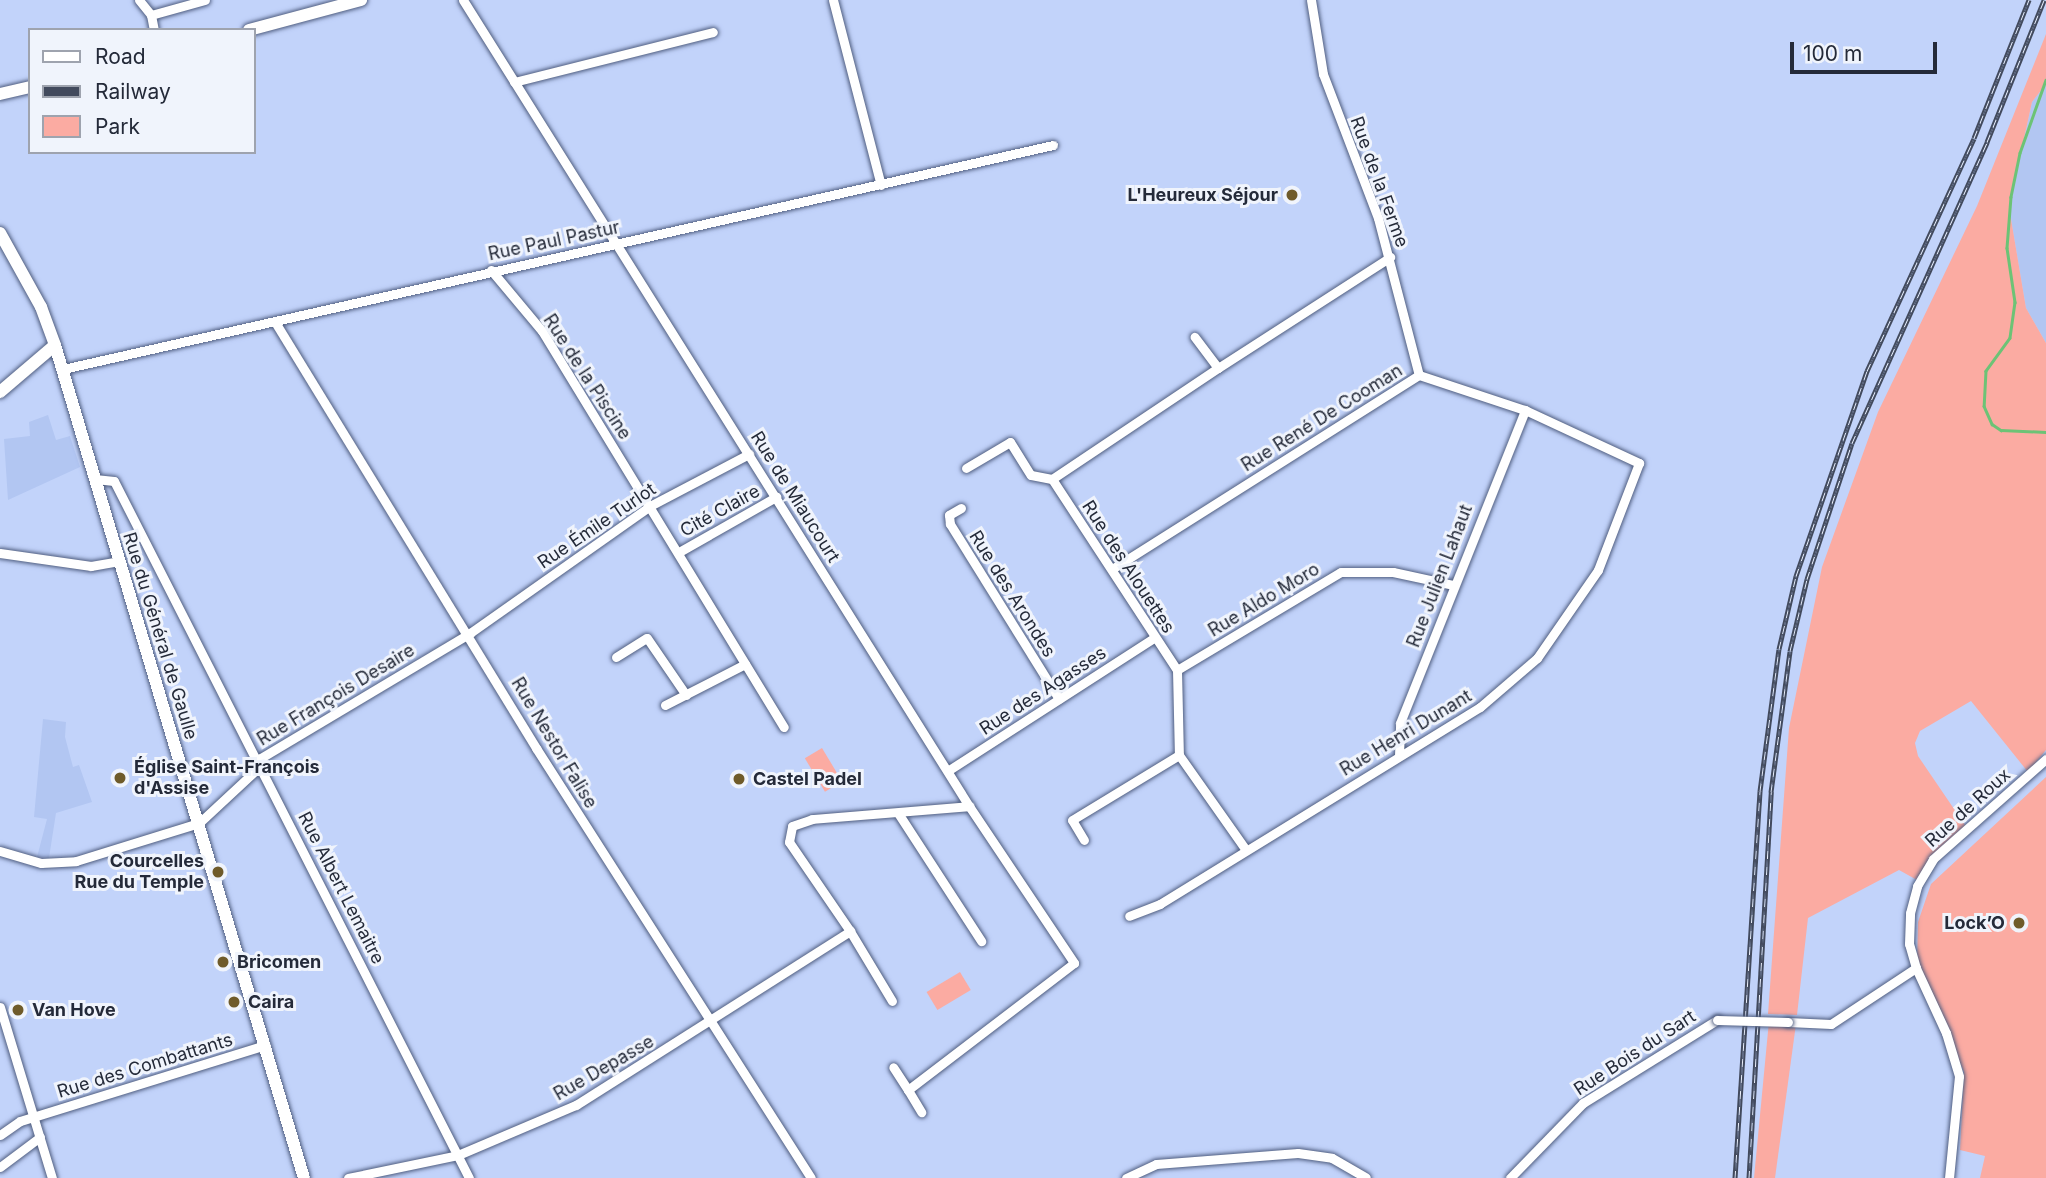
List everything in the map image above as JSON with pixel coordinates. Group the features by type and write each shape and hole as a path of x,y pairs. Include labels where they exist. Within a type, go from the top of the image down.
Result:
{"main road":[{"path":"256,28 362,0"},
{"path":"0,94 28,87"},
{"name":"Rue du Général de Gaulle","path":"0,233 41,307 63,369 304,1178"},
{"path":"0,392 55,345"}],"street":[{"path":"139,0 151,15 154,28"},
{"path":"151,15 205,0"},
{"name":"Rue de Miaucourt","path":"463,0 969,806 1074,964 908,1090"},
{"path":"833,0 881,184"},
{"name":"Rue de la Ferme","path":"1311,0 1323,74 1390,257 1419,374"},
{"path":"514,82 713,32"},
{"name":"Rue Paul Pastur","path":"63,369 491,270 1053,145"},
{"path":"966,468 1010,442 1031,475 1052,479 1390,257"},
{"name":"Rue de la Piscine","path":"491,270 542,331 784,727"},
{"name":"Rue Nestor Falise","path":"275,322 710,1023 811,1178"},
{"path":"1195,337 1218,368"},
{"name":"Rue René De Cooman","path":"1112,569 1419,374 1525,410 1639,463"},
{"name":"Rue Julien Lahaut","path":"1399,756 1399,723 1525,410"},
{"name":"Rue Émile Turlot","path":"470,633 650,506 749,454"},
{"name":"Rue Henri Dunant","path":"1129,916 1160,904 1480,708 1537,658 1598,570 1639,463"},
{"name":"Rue Albert Lemaitre","path":"95,479 114,481 259,759 469,1178"},
{"name":"Rue des Alouettes","path":"1052,479 1177,670"},
{"name":"Cité Claire","path":"679,552 776,497"},
{"name":"Rue des Arondes","path":"961,508 949,515 950,524 1059,699"},
{"path":"0,553 91,566 119,561"},
{"name":"Rue Aldo Moro","path":"1177,670 1341,572 1393,572 1453,585"},
{"name":"Rue François Desaire","path":"199,823 255,771 259,759 470,633"},
{"path":"616,657 647,638 686,695"},
{"name":"Rue des Agasses","path":"949,771 1154,638"},
{"path":"665,705 745,664"},
{"path":"1177,670 1179,755 1246,850"},
{"path":"1084,840 1072,820 1179,755"},
{"name":"Rue de Roux","path":"1949,1178 1959,1091 1957,1065 1916,968 1909,944 1910,913 1917,886 1933,859 2046,759"},
{"path":"892,1001 850,930 789,842 792,826 812,819 969,806"},
{"path":"898,813 981,941"},
{"path":"0,851 41,863 76,861 199,823"},
{"name":"Rue Depasse","path":"348,1178 458,1155 576,1105 710,1023 850,930"},
{"name":"Rue Bois du Sart","path":"1510,1178 1583,1103 1696,1029 1717,1020 1831,1024 1916,968"},
{"path":"0,1007 52,1178"},
{"name":"Rue des Combattants","path":"0,1135 34,1117 265,1045"},
{"path":"893,1066 921,1112"},
{"path":"0,1167 40,1136"},
{"path":"1126,1178 1156,1164 1298,1153 1332,1158 1366,1178"}],"shaded area":[{"path":"2046,84 2046,343 2026,308 2009,207 2032,102"},
{"path":"48,415 56,440 70,436 80,467 8,500 4,439 30,436 29,422"},
{"path":"43,719 66,722 65,737 73,767 79,765 92,802 56,813 49,858 37,857 47,819 34,817"}],"green space":[{"path":"2046,34 2046,84 2032,102 2009,207 2026,308 2046,343 2046,750 2028,772 1971,701 1920,731 1915,743 1918,756 1967,828 1917,880 1899,870 1808,918 1797,1015 1768,1014 1789,728 1822,567 1878,412 1977,206"},
{"path":"822,748 842,781 825,792 805,758"},
{"path":"2046,777 2046,1178 1980,1178 1985,1156 1960,1150 1964,1072 1917,962 1918,922 1931,884"},
{"path":"960,972 971,990 937,1010 927,992"},
{"path":"1769,1021 1796,1024 1775,1178 1754,1178"}],"waterway":[{"path":"2046,80 2020,153 2011,197 2007,248 2015,302 2010,338 1986,371 1984,406 1992,424 2001,430 2046,432"}],"railway":[{"path":"1735,1178 1760,791 1779,649 1796,576 1867,371 1974,138 2029,0"},
{"path":"1749,1178 1771,792 1790,651 1807,579 1852,443 1987,142 2044,0"}],"place":[{"name":"L'Heureux Séjour","path":"1292,195"},
{"name":"Église Saint-François d'Assise","path":"120,778"},
{"name":"Castel Padel","path":"739,779"},
{"name":"Courcelles Rue du Temple","path":"218,872"},
{"name":"Lock’O","path":"2019,923"},
{"name":"Bricomen","path":"223,962"},
{"name":"Caira","path":"234,1002"},
{"name":"Van Hove","path":"18,1010"}]}
